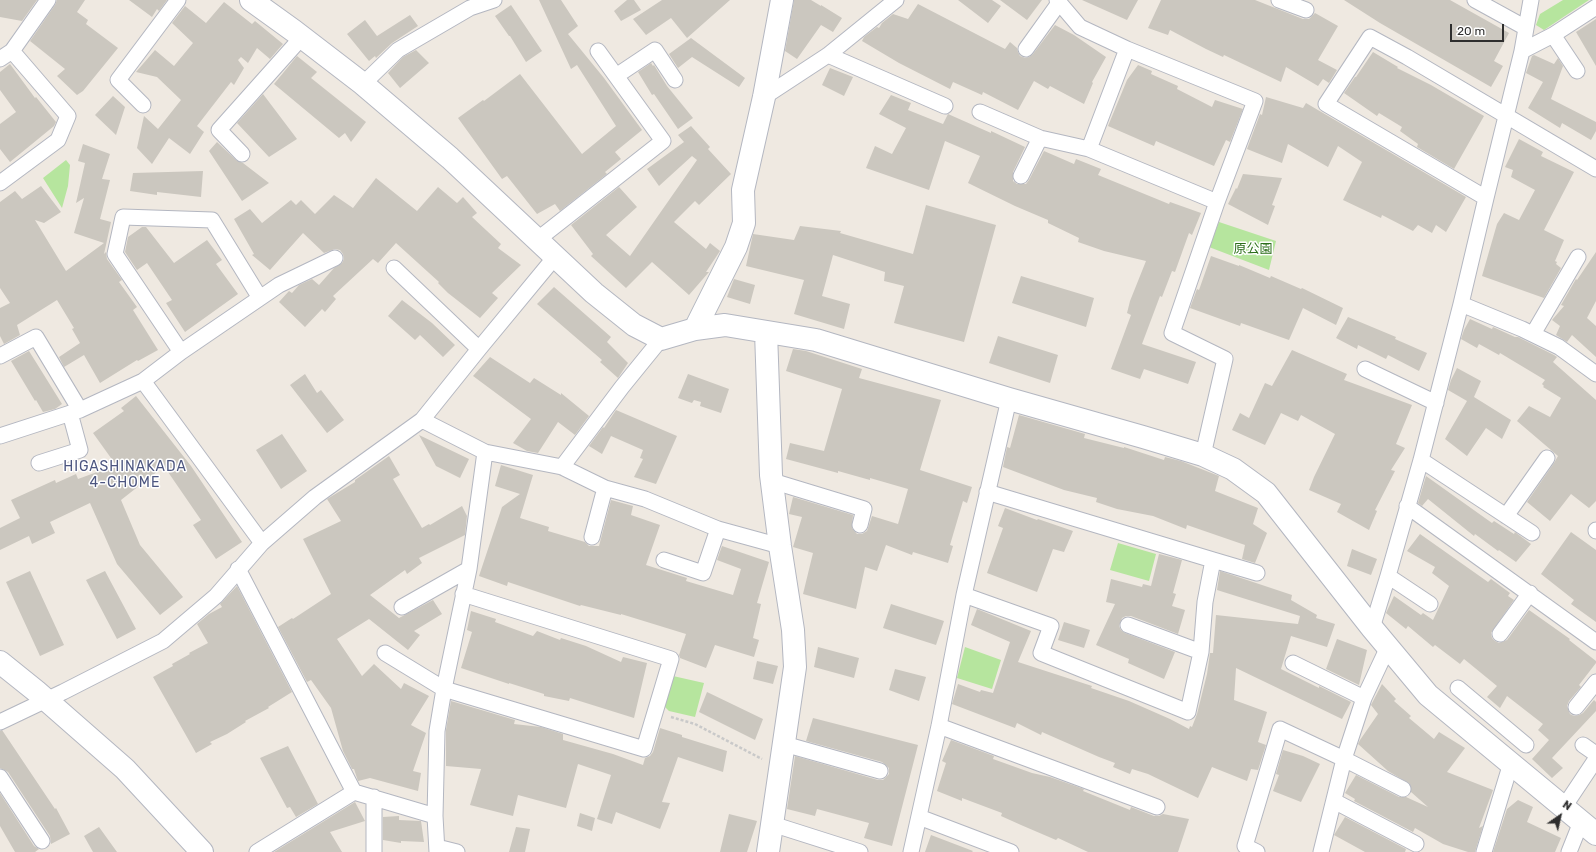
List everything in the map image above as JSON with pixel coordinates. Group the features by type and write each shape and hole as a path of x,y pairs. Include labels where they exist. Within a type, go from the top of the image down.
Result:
{"street":[{"path":"0,183 58,140 68,116 10,51 48,0"},
{"path":"143,104 118,80 178,0"},
{"path":"251,0 363,84 450,158 594,294 634,325 661,339"},
{"path":"363,84 398,50 470,8 494,0"},
{"path":"694,329 733,253 744,223 743,190 764,97 782,0"},
{"path":"764,97 828,55 896,0"},
{"path":"1279,0 1306,10"},
{"path":"1475,0 1526,28"},
{"path":"1372,628 1436,403 1522,51 1531,0"},
{"path":"1026,49 1058,2 1080,27 1127,49 1255,101 1217,202 1172,333 1225,359 1203,455"},
{"path":"1522,51 1553,35 1596,7"},
{"path":"1553,35 1577,71"},
{"path":"242,154 219,130 302,37"},
{"path":"1486,198 1326,104 1370,37 1408,57 1596,169"},
{"path":"1088,149 1127,49"},
{"path":"616,76 655,50 675,80"},
{"path":"537,240 663,141 598,51"},
{"path":"828,55 945,106"},
{"path":"980,112 1040,138 1088,149 1217,202"},
{"path":"1021,176 1040,138"},
{"path":"182,352 115,254 123,217 212,220 260,298"},
{"path":"1533,334 1578,256"},
{"path":"0,722 47,700 163,641 216,596 262,543 315,497 422,420 555,257"},
{"path":"0,436 75,411 143,381 182,352 279,285 335,258"},
{"path":"394,268 479,349"},
{"path":"1461,304 1533,334 1559,347 1596,374"},
{"path":"562,467 622,387 661,339 694,329 725,325 816,340 1009,399 1203,455 1233,469 1266,493 1372,628 1428,696 1588,828 1569,852"},
{"path":"766,332 772,481 793,630 795,667 768,852"},
{"path":"0,356 36,336 75,411 80,450 39,463"},
{"path":"1365,370 1436,403"},
{"path":"143,381 262,543"},
{"path":"911,852 939,726 964,594 1009,399"},
{"path":"422,420 485,452 562,467 605,488 645,499 718,530 780,546"},
{"path":"458,852 437,850 435,816 437,731 444,689 469,570 485,452"},
{"path":"1506,516 1548,458"},
{"path":"1421,460 1532,533"},
{"path":"772,481 864,509 860,525"},
{"path":"592,537 605,488"},
{"path":"987,492 1257,573"},
{"path":"1407,506 1530,593 1596,642"},
{"path":"664,560 703,573 718,530"},
{"path":"964,594 1051,626 1041,653 1188,712 1201,652 1205,602 1213,560"},
{"path":"238,569 354,792"},
{"path":"402,606 469,570"},
{"path":"1388,576 1430,604"},
{"path":"1500,634 1530,593"},
{"path":"385,653 444,689 644,749 671,659 463,594"},
{"path":"1128,625 1201,652"},
{"path":"1321,852 1344,759 1364,698 1388,647"},
{"path":"0,662 47,700 125,769 202,852"},
{"path":"1293,663 1364,698"},
{"path":"1576,707 1596,682"},
{"path":"1458,688 1526,745"},
{"path":"1473,732 1488,713"},
{"path":"939,726 1157,807"},
{"path":"1257,852 1246,846 1280,729 1403,788"},
{"path":"784,744 880,771"},
{"path":"1583,745 1596,754"},
{"path":"1564,807 1596,759"},
{"path":"1484,852 1511,764"},
{"path":"0,777 42,841"},
{"path":"257,852 354,792 435,816"},
{"path":"374,797 374,852"},
{"path":"1334,801 1416,844"},
{"path":"919,817 1011,852"},
{"path":"772,824 860,852"}],"path":[{"path":"655,713 694,724 781,769"}],"green space":[{"path":"1563,0 1589,0 1544,30 1536,25 1540,14"},
{"path":"66,160 70,165 68,186 62,208 43,178"},
{"name":"原公園","path":"1219,222 1276,241 1269,270 1209,247"},
{"path":"1118,543 1156,554 1149,581 1110,570"},
{"path":"965,647 1001,660 992,689 957,678"},
{"path":"673,676 704,683 695,717 669,711 663,705"}],"building":[{"path":"0,0 37,0 22,21 0,17"},
{"path":"57,0 85,0 77,12 88,20 86,24 118,48 83,91 77,95 57,76 65,69 30,41"},
{"path":"129,0 167,0 159,11 157,9 152,17"},
{"path":"539,0 561,0 578,26 568,34 604,78 642,130 615,152 621,159 605,172 607,174 560,211 555,204 537,214 507,176 502,179 458,118 520,74 582,154 616,126 577,65 571,69"},
{"path":"627,0 634,0 641,10 621,21 614,11"},
{"path":"662,0 730,0 687,38 671,18 646,35 633,19"},
{"path":"794,0 811,0 842,18 833,32 821,25 797,59 785,51"},
{"path":"958,0 992,0 1001,6 988,23"},
{"path":"1000,0 1042,0 1027,20"},
{"path":"1082,0 1138,0 1127,20"},
{"path":"1161,0 1255,0 1303,19 1309,19 1315,13 1338,26 1318,60 1337,70 1329,83 1323,79 1318,86 1286,67 1281,82 1224,55 1223,57 1170,30 1168,35 1148,28"},
{"path":"1344,0 1450,0 1509,33 1494,61 1503,66 1491,87 1380,23"},
{"path":"224,2 252,24 255,21 283,44 270,59 257,48 248,63 241,57 238,60 244,68 234,85 231,82 197,126 204,132 190,154 169,138 152,164 137,148 144,116 158,129 181,100 157,77 136,72 155,50 174,66 193,43 172,23 185,6 206,23"},
{"path":"918,4 1005,49 1010,42 1017,48 1020,56 1025,58 1033,54 1055,25 1074,35 1106,57 1092,82 1093,83 1084,104 1050,86 1048,89 1034,81 1018,110 983,92 982,95 953,82 950,89 899,63 862,41 864,37 877,27 879,28 882,23 893,14 908,19"},
{"path":"511,5 542,51 526,62 510,36 495,16"},
{"path":"410,15 418,26 392,43 376,58 375,56 369,61 347,34 365,20 377,36"},
{"path":"1596,19 1596,66 1576,32"},
{"path":"691,38 745,78 739,87 692,57 678,68 669,54"},
{"path":"416,50 429,63 400,88 388,73 403,57"},
{"path":"1373,52 1398,67 1397,68 1431,85 1484,116 1454,169 1417,147 1418,144 1400,131 1402,127 1379,113 1377,116 1344,93"},
{"path":"1534,55 1554,64 1558,58 1563,66 1551,99 1596,122 1596,131 1591,140 1562,123 1560,128 1528,108 1543,82 1526,73 1532,56"},
{"path":"297,56 317,72 311,78 366,122 351,142 345,133 339,138 274,84"},
{"path":"651,63 653,66 654,65 667,86 693,118 678,129 654,94 652,95 638,72"},
{"path":"10,64 35,98 36,97 56,122 54,126 10,162 0,149 0,124 16,112 0,90 0,72"},
{"path":"1138,65 1152,71 1151,74 1178,86 1177,89 1212,107 1215,100 1243,109 1230,142 1226,140 1214,166 1156,141 1154,146 1108,126 1127,80"},
{"path":"830,68 853,77 844,96 822,85"},
{"path":"263,94 297,139 269,157 237,123"},
{"path":"891,95 911,103 908,110 943,124 948,114 991,133 991,131 1025,147 1013,172 1013,181 1017,184 1026,184 1044,151 1074,164 1076,159 1101,169 1098,175 1169,204 1170,202 1201,213 1192,235 1189,233 1175,272 1172,271 1162,297 1160,296 1142,344 1196,362 1188,384 1144,369 1140,379 1111,369 1131,315 1127,313 1130,301 1146,261 1104,251 1078,242 1079,238 1048,223 1048,220 968,183 980,156 945,141 929,190 866,168 875,146 892,154 906,128 879,114"},
{"path":"113,96 125,107 116,135 95,115"},
{"path":"1266,97 1303,108 1306,103 1466,197 1446,232 1436,225 1432,233 1418,225 1413,231 1382,215 1381,218 1343,200 1362,162 1338,146 1328,167 1288,144 1282,163 1247,149 1260,114 1262,115"},
{"path":"691,126 710,147 708,149 731,174 699,205 695,201 674,222 706,249 710,243 720,251 706,272 709,272 689,295 652,262 626,288 591,256 593,254 571,225 619,187 637,207 606,235 630,256 697,160 692,156 659,186 647,169 684,142 678,135"},
{"path":"1519,139 1543,152 1541,156 1574,172 1544,230 1564,240 1555,261 1561,268 1544,298 1482,276 1497,224 1504,213 1519,220 1535,190 1511,177 1513,170 1505,167"},
{"path":"217,142 236,160 243,163 269,183 242,201 209,151"},
{"path":"83,144 110,154 102,179 110,180 100,219 111,222 104,254 106,252 107,259 122,280 119,282 137,307 133,310 158,350 138,361 137,360 100,383 84,355 64,367 59,357 80,343 72,329 74,328 57,300 17,325 20,335 4,344 0,336 0,308 10,303 0,288 0,202 15,191 22,199 41,186 61,212 44,223 35,220 66,271 104,243 74,233 84,198 76,203 85,163 78,161"},
{"path":"203,171 201,197 157,192 157,195 130,191 133,173"},
{"path":"1243,174 1282,178 1272,205 1275,206 1268,225 1228,204 1236,188 1237,189"},
{"path":"376,178 417,211 438,187 457,203 463,197 477,213 472,217 501,244 498,248 521,265 492,293 498,298 480,318 448,293 438,283 439,282 396,243 378,263 373,259 333,296 336,299 325,312 322,309 305,327 279,302 289,291 292,293 299,285 312,279 319,285 334,268 342,263 344,259 343,254 340,250 335,249 324,253 303,233 270,270 252,255 254,254 234,219 250,209 262,223 291,200 296,205 301,200 315,214 334,195 353,208"},
{"path":"926,205 996,225 964,342 894,323 904,286 884,281 885,272 833,255 822,296 850,304 844,329 794,314 804,280 746,266 753,234 794,240 800,226 841,231 840,233 913,254"},
{"path":"142,227 146,227 174,263 207,240 222,260 216,264 238,294 185,332 166,303 172,300 147,263 137,270 125,252 128,237"},
{"path":"1596,252 1596,301 1587,318 1596,326 1596,357 1572,335 1567,342 1556,335 1560,326 1552,320 1564,306 1561,305 1576,279 1577,280"},
{"path":"1211,256 1239,265 1270,278 1271,276 1301,289 1302,288 1343,308 1336,325 1303,308 1289,340 1241,323 1240,326 1190,308 1197,289 1199,290"},
{"path":"1021,276 1094,298 1086,327 1012,303"},
{"path":"734,279 755,285 750,304 727,297"},
{"path":"554,287 611,337 607,342 628,363 618,378 600,362 602,360 537,304"},
{"path":"402,300 432,323 455,345 443,357 420,335 415,340 388,316"},
{"path":"1348,317 1396,337 1395,339 1427,353 1419,371 1388,355 1386,359 1358,345 1357,349 1336,338"},
{"path":"1470,319 1492,329 1493,327 1518,337 1554,355 1557,357 1553,362 1596,400 1596,501 1589,508 1571,494 1550,521 1527,502 1558,456 1517,421 1529,406 1550,417 1561,398 1543,387 1544,386 1542,384 1545,380 1500,353 1499,355 1479,344 1477,348 1461,339"},
{"path":"998,336 1058,355 1050,383 989,363"},
{"path":"793,349 806,351 862,369 859,378 941,400 920,470 972,487 967,503 963,501 950,545 953,546 948,563 913,552 912,555 886,545 877,571 865,567 856,609 803,594 813,553 793,547 802,517 789,514 793,497 853,515 852,528 857,534 862,534 867,531 872,516 898,524 908,489 870,478 870,480 838,471 838,473 786,459 790,443 824,451 842,389 786,371"},
{"path":"1292,350 1347,374 1344,380 1412,405 1396,444 1405,448 1391,470 1395,471 1375,510 1377,511 1369,530 1337,512 1341,504 1309,490 1335,434 1301,415 1298,421 1281,413 1265,445 1232,430 1240,413 1249,418 1265,383 1272,386"},
{"path":"29,351 62,404 55,409 43,412 11,361"},
{"path":"490,357 530,383 534,378 561,395 561,393 589,416 575,435 558,422 538,453 527,451 513,443 531,419 473,376"},
{"path":"1457,368 1481,381 1474,397 1511,420 1502,439 1486,428 1467,456 1445,439 1467,401 1448,390"},
{"path":"305,374 317,393 321,390 344,420 327,433 290,385"},
{"path":"688,374 729,389 721,413 700,406 701,402 694,400 692,403 678,398"},
{"path":"136,396 191,466 242,542 216,559 193,525 201,520 163,467 121,500 140,545 183,597 160,615 117,564 90,503 50,522 55,533 32,544 29,536 0,550 0,528 20,518 11,500 55,480 56,483 76,474 78,479 116,465 93,433 124,411 121,408"},
{"path":"616,410 677,436 656,484 634,477 643,459 640,458 643,450 611,436 602,454 589,446 603,427 604,428"},
{"path":"1019,415 1085,434 1084,438 1124,447 1164,460 1165,457 1181,461 1219,476 1215,491 1258,508 1253,524 1267,533 1255,563 1242,559 1245,545 1187,525 1186,529 1153,516 1117,509 1096,502 1097,498 1064,490 1003,467 1007,447 1010,448"},
{"path":"282,434 307,471 281,489 256,450"},
{"path":"419,435 469,459 460,478 436,466"},
{"path":"389,456 400,475 393,479 422,528 429,524 430,525 462,506 467,516 465,535 419,558 422,563 407,574 405,570 370,595 399,618 433,600 442,614 414,631 420,635 408,650 369,619 337,639 362,676 374,664 401,689 404,683 429,696 411,725 426,733 413,771 421,773 418,791 370,778 358,781 354,769 352,769 343,751 331,708 311,680 307,682 278,627 331,594 303,539 341,521 327,499 355,482 355,480"},
{"path":"501,465 533,475 520,518 549,527 548,531 585,542 589,546 599,546 611,500 633,506 631,515 660,525 646,565 687,578 686,581 733,595 741,569 717,560 722,546 769,562 757,603 761,604 753,638 759,640 754,657 715,645 706,668 680,658 679,655 686,634 621,614 580,606 508,582 507,586 479,576 502,507 520,494 495,486"},
{"path":"1426,476 1492,523 1494,521 1514,534 1515,532 1531,544 1516,562 1475,534 1474,536 1428,499 1422,506 1418,503"},
{"path":"1005,508 1073,531 1064,552 1053,549 1037,592 987,573 1003,528 998,526"},
{"path":"1571,532 1596,550 1596,622 1571,604 1574,600 1541,574"},
{"path":"1420,534 1488,582 1491,579 1510,593 1508,596 1514,600 1491,633 1492,638 1495,641 1499,643 1507,640 1529,610 1570,639 1569,640 1596,661 1579,685 1581,687 1569,701 1567,706 1570,714 1574,716 1579,715 1583,713 1594,700 1596,702 1596,711 1552,758 1563,768 1552,778 1532,759 1549,740 1538,730 1543,724 1507,696 1500,708 1487,697 1497,686 1464,659 1460,664 1435,645 1433,647 1408,626 1406,629 1386,613 1394,596 1421,615 1423,613 1433,620 1449,586 1432,573 1435,567 1407,551"},
{"path":"1352,549 1377,559 1371,575 1347,566"},
{"path":"1159,554 1182,560 1173,593 1176,594 1172,606 1185,610 1178,634 1131,616 1122,618 1119,626 1125,633 1175,652 1164,679 1128,663 1129,659 1096,645 1115,604 1106,602 1111,579 1142,587 1143,584 1151,586"},
{"path":"30,571 64,645 40,656 6,582"},
{"path":"105,571 136,629 117,639 86,580"},
{"path":"1220,571 1292,595 1291,600 1317,615 1316,618 1335,624 1327,647 1291,636 1281,669 1351,702 1342,719 1236,668 1234,700 1267,712 1258,742 1266,745 1258,770 1251,769 1247,781 1212,767 1198,798 1148,774 1132,769 1130,774 1113,767 1115,763 1042,732 1041,735 1017,723 1015,728 952,704 958,684 980,692 981,690 993,693 1010,642 971,625 977,609 1031,631 1018,662 1092,686 1091,688 1129,701 1189,729 1190,726 1192,727 1197,714 1207,674 1210,653 1213,653 1216,615 1298,624 1300,616 1217,590"},
{"path":"237,586 292,692 227,734 210,742 212,744 196,753 153,677 173,666 172,664 190,654 189,653 208,643 197,624 209,614 222,607 220,604"},
{"path":"891,604 944,621 936,645 883,628"},
{"path":"471,611 496,619 495,622 533,636 537,631 560,640 561,638 586,646 621,662 623,657 647,663 634,718 570,698 569,701 544,696 544,694 461,668 472,632 467,630"},
{"path":"1064,622 1090,630 1084,648 1058,640"},
{"path":"1337,639 1367,650 1359,685 1326,669"},
{"path":"818,647 859,658 854,678 814,667"},
{"path":"757,661 778,666 773,684 753,679"},
{"path":"895,669 926,677 919,701 889,690"},
{"path":"1382,684 1396,699 1394,701 1411,716 1409,718 1434,739 1439,732 1465,748 1447,772 1493,790 1479,828 1483,826 1475,852 1468,852 1443,844 1415,828 1413,832 1354,801 1355,799 1345,793 1356,775 1399,797 1406,797 1428,807 1411,792 1410,784 1388,771 1358,744 1378,714 1371,705"},
{"path":"707,692 763,719 755,740 699,712"},
{"path":"451,701 515,720 514,724 541,727 563,734 563,740 613,754 643,765 645,758 650,756 653,752 660,728 682,735 682,737 727,751 723,772 678,757 662,802 670,803 660,829 616,812 612,824 597,819 611,775 578,764 566,808 518,795 513,816 470,805 481,769 446,766 446,730"},
{"path":"813,718 918,745 892,846 864,838 869,823 817,809 815,816 787,809 795,756 878,780 883,780 889,774 889,768 882,762 806,741"},
{"path":"2,730 55,809 56,808 70,834 51,844 50,836 8,772 0,768 0,731"},
{"path":"951,740 994,756 993,759 1084,789 1083,791 1130,810 1131,807 1154,816 1163,814 1189,819 1178,852 1088,852 1058,838 1056,840 1001,816 1002,813 962,798 962,801 937,791 946,763 942,761"},
{"path":"288,746 318,804 296,817 290,807 287,808 260,758"},
{"path":"1283,750 1303,756 1320,764 1301,802 1273,791 1279,775 1276,774"},
{"path":"0,793 34,846 39,849 35,852 15,852 0,826"},
{"path":"1518,800 1533,807 1527,822 1561,838 1555,852 1493,852 1507,809"},
{"path":"355,802 365,821 330,832 342,852 274,852"},
{"path":"580,813 595,818 592,831 577,826"},
{"path":"729,814 757,821 747,852 720,852"},
{"path":"399,816 399,820 421,821 424,842 401,841 401,843 383,840 383,817"},
{"path":"1345,817 1406,849 1405,852 1365,852 1334,835"},
{"path":"99,827 117,852 93,852 84,836"},
{"path":"516,827 530,829 525,852 509,852"},
{"path":"931,835 973,851 925,852"}],"district":[{"name":"HIGASHINAKADA 4-CHOME","path":"125,476"}]}
